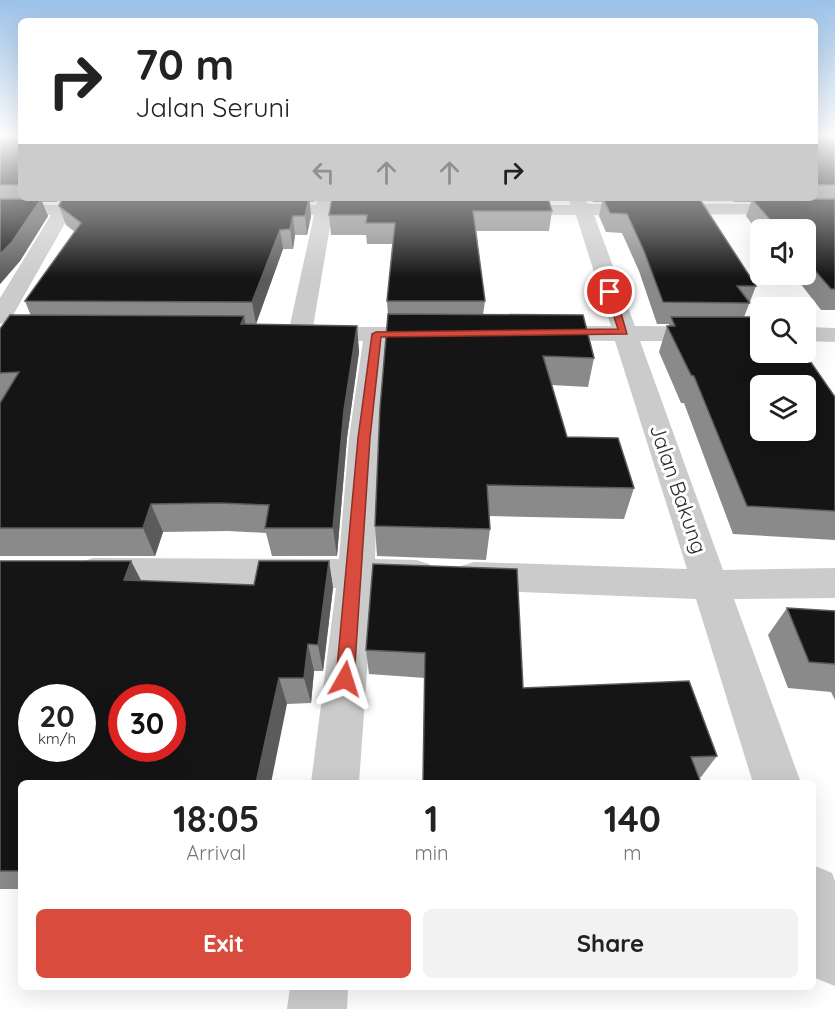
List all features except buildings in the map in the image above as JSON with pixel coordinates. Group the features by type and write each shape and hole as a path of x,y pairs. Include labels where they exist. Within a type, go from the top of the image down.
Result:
{"street":[{"path":"807,203 835,228"},
{"path":"495,210 579,204 807,203 835,209"},
{"path":"253,210 325,204 394,210"},
{"path":"300,334 325,204"},
{"name":"Jalan Bakung","path":"579,204 776,780"},
{"path":"4,327 67,205"},
{"path":"0,209 67,205 120,211"},
{"path":"518,333 750,334"},
{"path":"276,334 447,334"},
{"path":"335,780 356,572 364,438 376,334"},
{"path":"816,334 835,335"},
{"path":"59,572 356,572 711,585 835,583"},
{"path":"816,901 835,958"},
{"path":"317,1009 319,990"}],"route":[{"path":"345,679 356,572 364,438 376,334 624,332 610,292"}]}
